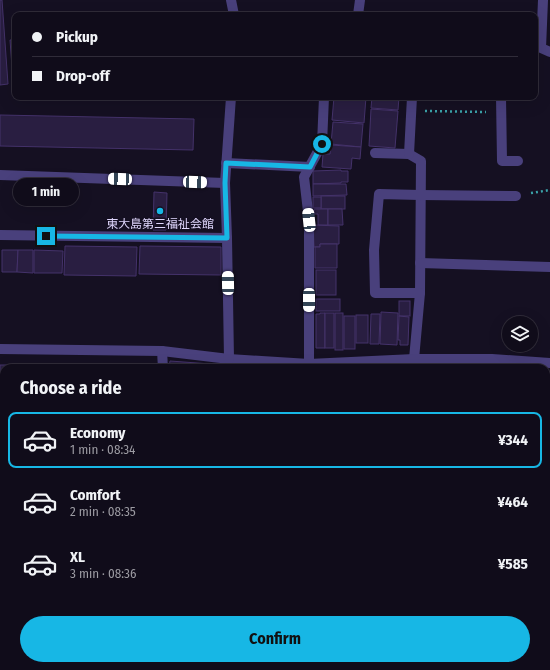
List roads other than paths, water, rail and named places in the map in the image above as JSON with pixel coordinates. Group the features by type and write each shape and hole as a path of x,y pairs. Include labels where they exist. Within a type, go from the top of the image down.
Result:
{"street":[{"path":"232,0 234,12"},
{"path":"358,12 360,0"},
{"path":"543,0 538,43 542,48 550,52"},
{"path":"229,359 225,183 231,100"},
{"path":"309,364 309,220 304,177 322,144 324,100"},
{"path":"409,154 412,100"},
{"path":"501,100 502,161 518,162"},
{"path":"376,153 409,154 421,162 420,293 414,359"},
{"path":"226,163 310,167"},
{"path":"0,175 225,183"},
{"path":"420,293 375,293 374,250 378,194 516,196"},
{"path":"0,235 227,238"},
{"path":"420,263 550,267"},
{"path":"0,350 162,350 229,359 309,364 414,359 491,364 550,363"},
{"path":"162,350 163,364"}],"place":[{"name":"東大島第三福祉会館","path":"160,211"}]}
